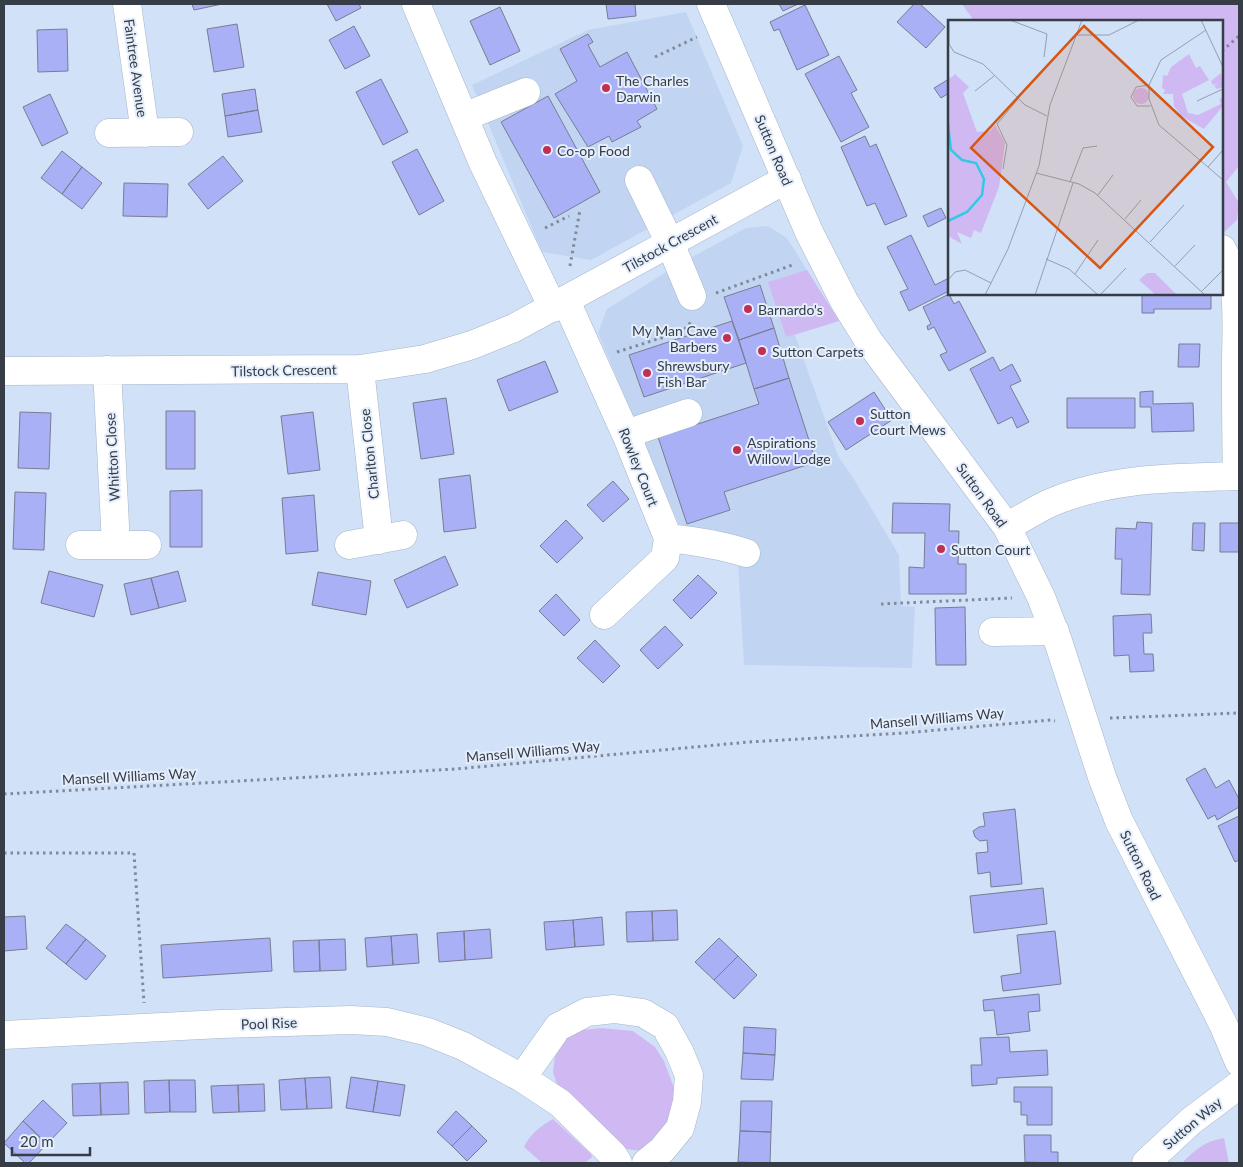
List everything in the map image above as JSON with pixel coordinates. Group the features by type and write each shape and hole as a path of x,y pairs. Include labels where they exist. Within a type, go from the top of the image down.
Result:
{"street":[{"name":"Faintree Avenue","path":"126,4 145,133"},
{"path":"416,4 483,162 567,300"},
{"name":"Sutton Road","path":"711,4 809,232 844,301 862,343 1006,528 1041,597 1055,632 1102,777 1119,821 1218,1016 1239,1062"},
{"path":"464,118 526,92"},
{"name":"Faintree Avenue","path":"109,133 178,132"},
{"name":"Tilstock Crescent","path":"4,371 360,369 425,359 472,345 514,328 787,179"},
{"path":"639,180 670,243 692,296"},
{"path":"1006,528 1050,503 1092,489 1130,482 1170,478 1238,476 1236,313 1233,279 1223,251"},
{"name":"Rowley Court","path":"567,300 626,434 668,538"},
{"name":"Charlton Close","path":"349,545 391,538 360,369"},
{"name":"Whitton Close","path":"107,370 116,545"},
{"path":"626,434 688,413"},
{"path":"604,615 665,558 668,538 731,548 746,553"},
{"path":"80,545 147,545"},
{"path":"993,632 1055,632"},
{"path":"522,1078 558,1027 587,1012 614,1009 643,1013 664,1026 680,1051 689,1075 687,1102 680,1128 662,1150 646,1163"},
{"name":"Pool Rise","path":"4,1035 351,1020 386,1022 428,1032 463,1046 522,1078 560,1103 613,1155 618,1163"},
{"name":"Sutton Way","path":"1146,1163 1191,1121 1239,1085"}],"path":[{"path":"656,57 702,35"},
{"path":"1223,49 1239,36"},
{"path":"567,300 570,266 580,210"},
{"path":"881,604 1020,598"},
{"path":"1107,719 1239,713"},
{"name":"Mansell Williams Way","path":"4,794 456,769 749,742 904,733 1057,721"},
{"path":"4,854 134,853 146,1028"}],"shaded area":[{"path":"962,4 1239,4 1239,166 1226,182 1239,203 1237,220 1223,233 1223,20 973,20"},
{"path":"686,12 743,146 731,183 591,260 542,252 472,85 588,30"},
{"path":"768,226 787,238 839,321 795,335 838,456 899,555 901,606 915,607 912,668 744,665 738,564 690,551 598,333 607,309 679,264 746,228"},
{"path":"807,270 839,321 786,337 768,282"},
{"path":"601,1028 633,1031 655,1047 664,1061 674,1088 676,1120 653,1145 647,1148 631,1150 621,1147 558,1088 553,1072 555,1057 565,1039 582,1030"},
{"path":"553,1119 592,1157 585,1163 542,1163 524,1147 536,1131"},
{"path":"1224,1138 1229,1163 1182,1163 1191,1154 1211,1141"}],"building":[{"path":"192,4 222,4 194,10"},
{"path":"327,4 359,4 361,8 336,21"},
{"path":"606,4 635,4 636,16 608,19"},
{"path":"779,4 798,4 783,11"},
{"path":"914,4 920,4 945,27 926,48 897,22"},
{"path":"805,5 829,55 797,70 779,29 774,31 770,22"},
{"path":"500,7 520,51 490,65 470,21"},
{"path":"237,24 244,67 214,72 207,29"},
{"path":"354,26 370,56 345,69 329,40"},
{"path":"67,29 68,71 38,72 37,30"},
{"name":"The Charles Darwin","path":"588,34 593,42 588,45 600,67 627,52 657,109 637,121 641,127 612,142 609,136 588,147 555,94 577,81 560,49"},
{"path":"839,56 857,90 851,93 869,127 841,142 805,74"},
{"path":"381,79 408,132 383,145 356,92"},
{"path":"948,80 948,94 941,98 934,88"},
{"path":"255,89 258,110 225,116 222,94"},
{"path":"50,94 68,133 42,146 23,107"},
{"name":"Co-op Food","path":"548,96 600,192 554,218 501,122"},
{"path":"258,110 262,132 228,137 225,116"},
{"path":"865,136 870,147 876,144 907,216 885,225 875,203 867,206 841,147"},
{"path":"417,149 444,201 419,215 392,162"},
{"path":"62,151 82,167 62,194 41,178"},
{"path":"223,156 243,181 208,209 188,184"},
{"path":"82,167 102,183 82,209 62,194"},
{"path":"124,183 168,184 167,217 123,216"},
{"path":"941,208 946,218 928,227 923,216"},
{"path":"911,235 935,285 948,278 948,292 909,311 900,292 908,289 887,247"},
{"name":"Barnardo's","path":"760,285 774,328 739,340 724,297"},
{"path":"948,294 954,304 959,301 986,352 949,371 940,355 947,352 934,327 928,330 927,326 931,324 923,307"},
{"path":"1142,295 1211,295 1211,309 1154,309 1154,313 1142,313"},
{"path":"732,321 746,363 644,397 629,355"},
{"name":"Sutton Carpets","path":"774,328 789,378 754,389 739,340"},
{"path":"1179,344 1200,344 1199,367 1178,367"},
{"path":"993,357 1000,371 1012,364 1021,381 1010,386 1029,422 1017,428 1012,417 998,424 970,369"},
{"path":"545,361 558,392 509,411 497,380"},
{"name":"Aspirations Willow Lodge","path":"789,378 816,462 724,492 730,510 687,524 658,437 759,404 754,389"},
{"path":"1153,391 1153,404 1193,403 1194,431 1152,432 1151,407 1140,407 1140,392"},
{"name":"Sutton Court Mews","path":"874,392 892,420 846,450 828,422"},
{"path":"446,398 454,454 421,459 413,403"},
{"path":"1067,398 1135,398 1135,428 1067,428"},
{"path":"166,411 195,411 195,469 166,469"},
{"path":"20,412 51,413 49,469 18,468"},
{"path":"313,412 320,470 288,474 281,416"},
{"path":"470,475 476,528 444,532 439,479"},
{"path":"613,481 629,499 603,522 587,505"},
{"path":"202,490 202,547 170,547 170,491"},
{"path":"15,492 46,493 44,550 13,549"},
{"path":"314,495 318,551 286,554 282,498"},
{"name":"Sutton Court","path":"893,503 950,504 949,531 959,531 958,564 966,564 966,594 909,594 909,567 924,568 925,533 892,533"},
{"path":"566,520 583,538 557,563 540,546"},
{"path":"1137,522 1152,523 1150,595 1121,594 1122,559 1115,559 1116,528 1136,529"},
{"path":"1193,523 1205,523 1204,551 1192,550"},
{"path":"1220,523 1239,523 1239,552 1220,552"},
{"path":"445,556 458,585 407,608 394,580"},
{"path":"49,571 103,585 94,617 41,603"},
{"path":"178,571 186,601 159,608 151,578"},
{"path":"318,572 371,581 366,615 312,605"},
{"path":"698,575 717,593 691,619 673,600"},
{"path":"151,578 159,608 131,615 124,584"},
{"path":"556,594 580,620 564,636 539,611"},
{"path":"965,607 966,665 936,665 935,608"},
{"path":"1151,614 1152,633 1143,633 1144,654 1153,654 1154,671 1130,672 1129,655 1114,656 1113,616"},
{"path":"665,626 683,645 658,669 640,650"},
{"path":"595,640 620,666 603,683 577,658"},
{"path":"1205,768 1216,788 1229,780 1239,799 1239,807 1217,820 1215,815 1208,819 1186,779"},
{"path":"1015,809 1022,884 991,887 990,872 978,874 976,853 988,852 987,840 980,841 975,837 973,831 985,826 983,813"},
{"path":"1239,816 1239,860 1235,862 1218,826"},
{"path":"1043,888 1047,924 974,933 970,896"},
{"path":"677,910 678,940 653,941 652,911"},
{"path":"652,911 653,941 627,942 626,912"},
{"path":"25,916 27,949 4,951 4,917"},
{"path":"602,917 604,945 575,947 573,920"},
{"path":"573,920 575,947 546,950 544,922"},
{"path":"66,924 86,939 66,964 46,948"},
{"path":"490,929 492,958 465,960 464,931"},
{"path":"464,931 465,960 439,962 437,933"},
{"path":"1055,931 1061,984 1003,991 1001,976 1021,973 1017,935"},
{"path":"417,934 419,963 393,965 391,936"},
{"path":"391,936 393,965 367,967 365,938"},
{"path":"270,938 272,971 163,978 161,945"},
{"path":"719,938 738,956 714,980 695,962"},
{"path":"86,939 106,956 86,980 66,964"},
{"path":"345,939 346,970 320,971 319,940"},
{"path":"319,940 320,971 294,972 293,941"},
{"path":"738,956 757,975 734,999 714,980"},
{"path":"1039,994 1040,1011 1028,1012 1030,1031 997,1035 994,1010 984,1011 983,1000"},
{"path":"744,1027 776,1029 775,1055 743,1053"},
{"path":"1009,1037 1010,1052 1047,1050 1048,1075 997,1078 997,1084 972,1086 971,1065 982,1065 980,1038"},
{"path":"743,1053 775,1055 773,1080 741,1079"},
{"path":"330,1077 332,1108 307,1109 305,1078"},
{"path":"351,1077 378,1081 373,1112 346,1108"},
{"path":"305,1078 307,1109 281,1110 279,1080"},
{"path":"169,1080 195,1080 196,1112 170,1112"},
{"path":"169,1080 170,1112 145,1113 144,1081"},
{"path":"378,1081 405,1085 400,1116 373,1112"},
{"path":"128,1082 129,1114 101,1115 100,1083"},
{"path":"100,1083 101,1115 73,1116 72,1084"},
{"path":"264,1084 265,1111 239,1112 238,1085"},
{"path":"238,1085 239,1112 213,1113 211,1086"},
{"path":"1014,1087 1052,1087 1052,1125 1027,1125 1027,1115 1021,1115 1021,1102 1014,1102"},
{"path":"43,1100 67,1123 47,1144 23,1121"},
{"path":"741,1101 772,1101 771,1132 740,1131"},
{"path":"456,1111 472,1126 452,1146 437,1132"},
{"path":"23,1121 47,1144 29,1163 25,1163 4,1143"},
{"path":"472,1126 487,1141 467,1161 452,1146"},
{"path":"740,1131 771,1132 770,1163 738,1162"},
{"path":"1024,1135 1051,1135 1051,1152 1058,1152 1058,1163 1025,1162"}],"place":[{"name":"The Charles Darwin","path":"606,88"},
{"name":"Co-op Food","path":"547,150"},
{"name":"Barnardo's","path":"748,309"},
{"name":"My Man Cave Barbers","path":"727,338"},
{"name":"Sutton Carpets","path":"762,351"},
{"name":"Shrewsbury Fish Bar","path":"647,373"},
{"name":"Sutton Court Mews","path":"860,421"},
{"name":"Aspirations Willow Lodge","path":"737,450"},
{"name":"Sutton Court","path":"941,549"}]}
